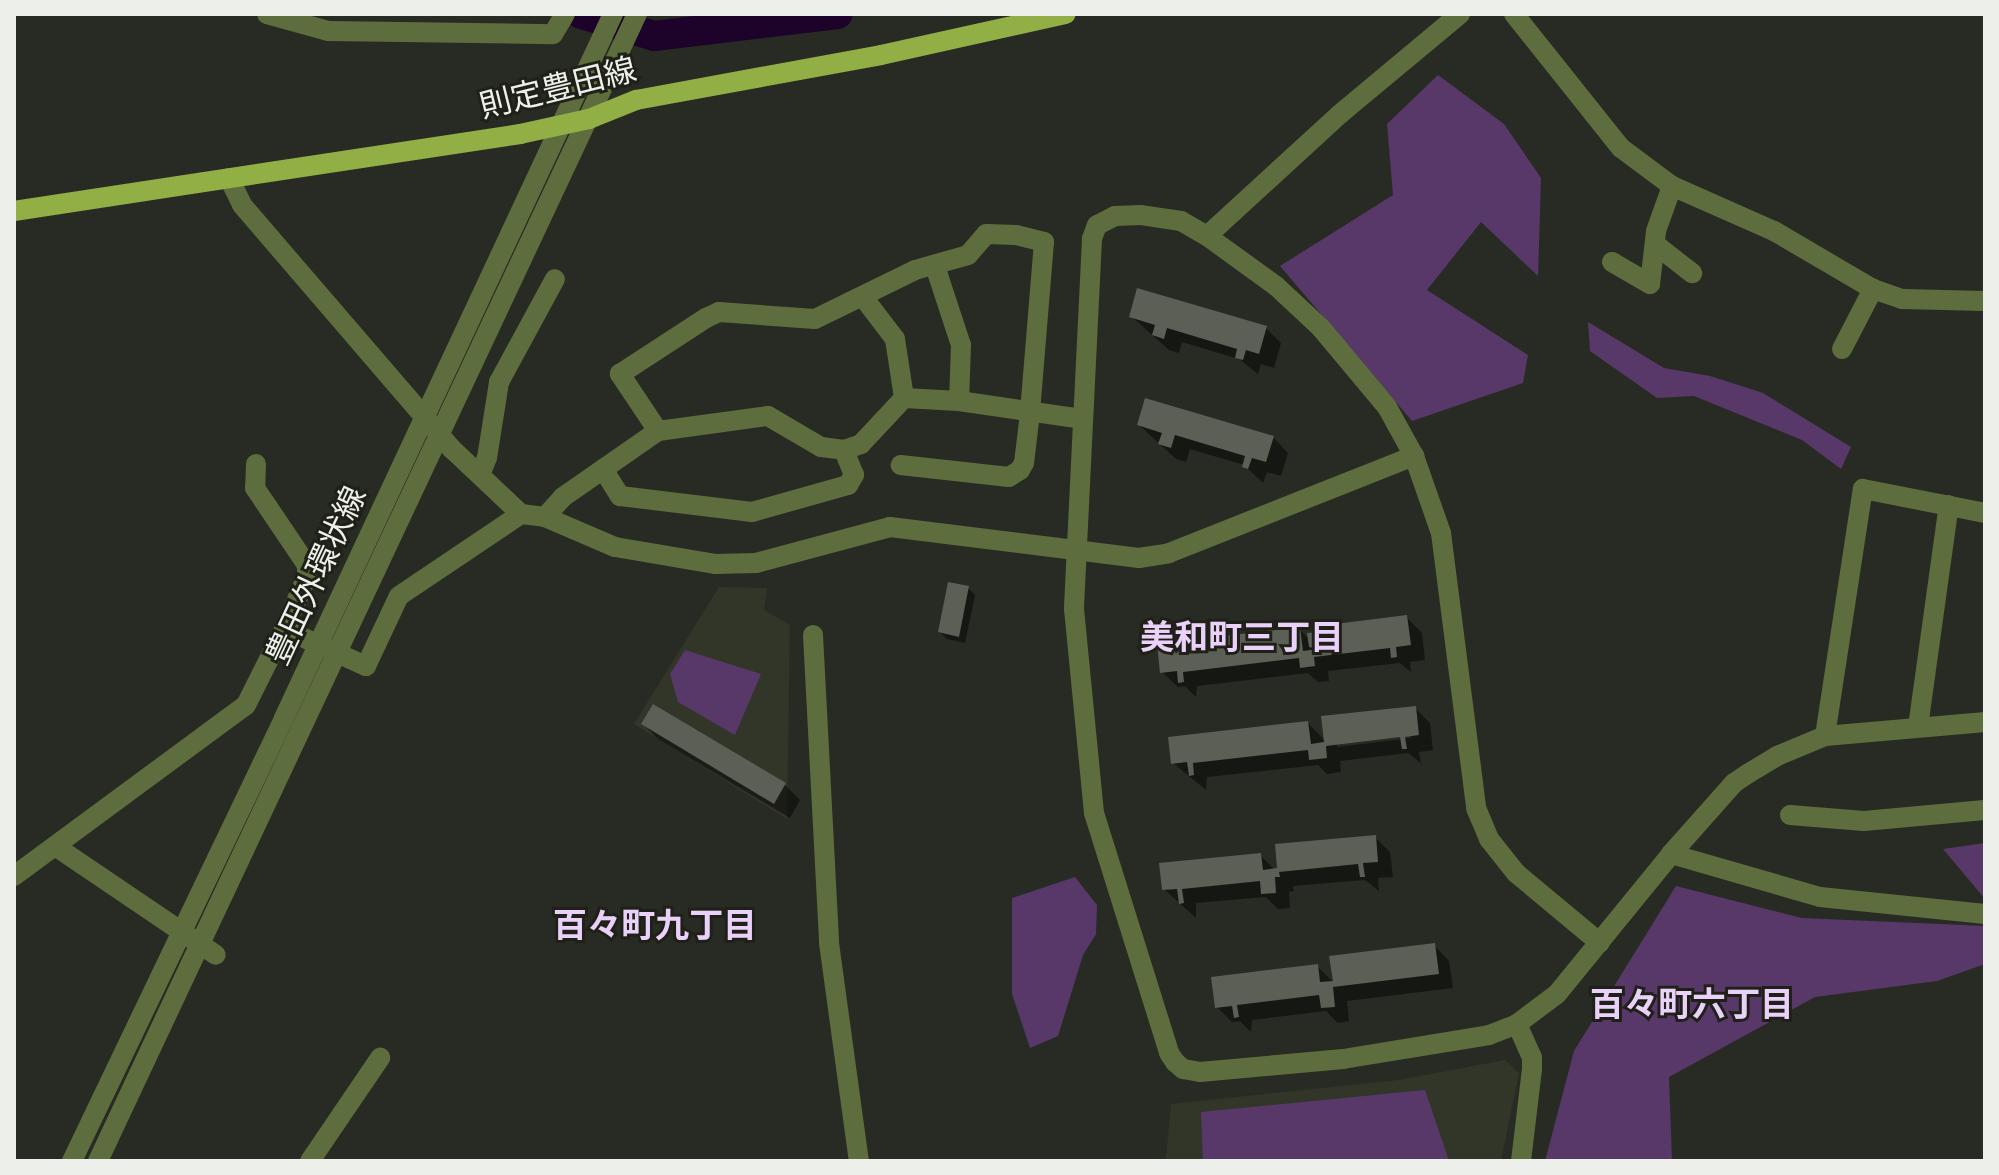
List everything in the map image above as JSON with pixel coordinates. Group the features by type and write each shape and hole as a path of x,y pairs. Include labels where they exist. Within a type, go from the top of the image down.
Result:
{"main road":[{"name":"則定豊田線","path":"14,211 561,126 589,119 636,100 881,55 1066,14"}],"street":[{"path":"267,14 328,31 553,34 563,18"},
{"name":"豊田外環状線","path":"72,1161 613,14"},
{"name":"豊田外環状線","path":"98,1161 637,14"},
{"path":"1207,236 1340,114 1460,14"},
{"path":"1514,14 1621,148 1672,186 1774,231 1873,289 1902,299 1985,301"},
{"path":"229,178 242,205 452,449 521,514 545,517 606,545 715,564 756,563 890,527 1139,558 1169,553 1414,456"},
{"path":"1612,262 1650,284 1650,261 1656,245 1656,231 1672,186"},
{"path":"1600,943 1516,873 1489,839 1476,808 1447,565 1434,511 1414,456 1377,392 1321,328 1276,286 1207,236 1181,221 1163,217 1115,216 1097,225 1092,239 1074,609 1094,813 1169,1053 1183,1069 1200,1072 1343,1059 1489,1035 1517,1024 1557,994 1600,943 1671,854 1734,783 1777,756 1825,736 1985,722"},
{"path":"658,431 620,374 719,312 815,319 915,270 968,255 986,234 1016,235 1044,242 1024,463 1009,477 901,465"},
{"path":"1656,245 1692,273"},
{"path":"935,266 961,345 959,401"},
{"path":"480,475 487,458 499,382 555,279"},
{"path":"1842,349 1873,289"},
{"path":"863,297 895,339 904,398"},
{"path":"904,398 959,401 1082,419"},
{"path":"545,517 563,497 658,431 768,416 821,447 844,450 861,444 904,398"},
{"path":"603,469 620,496 752,512 848,485 854,475 844,450"},
{"path":"14,876 246,705 307,577 307,565 255,488 256,464"},
{"path":"1825,736 1861,493 1867,488 1985,513"},
{"path":"1918,727 1949,505"},
{"path":"284,629 366,666 399,596 521,514"},
{"path":"813,635 829,943 859,1161"},
{"path":"1790,815 1864,821 1985,810"},
{"path":"55,846 216,955"},
{"path":"1671,854 1820,897 1985,914"},
{"path":"1517,1024 1532,1057 1521,1161"},
{"path":"310,1161 380,1058"}],"shaded area":[{"path":"1438,75 1504,124 1541,178 1538,276 1481,222 1427,290 1528,355 1523,383 1412,421 1280,266 1393,195 1387,124"},
{"path":"1588,322 1664,368 1710,376 1763,393 1851,447 1841,469 1802,440 1694,396 1657,398 1590,351"},
{"path":"719,587 767,588 764,610 790,625 787,819 634,724"},
{"path":"685,650 761,674 735,735 678,702 670,674"},
{"path":"1985,843 1985,899 1943,849"},
{"path":"1075,877 1097,905 1096,934 1083,955 1058,1036 1030,1048 1012,994 1012,898"},
{"path":"1676,886 1802,918 1985,926 1985,964 1937,981 1815,997 1669,1077 1672,1161 1545,1161 1574,1051"},
{"path":"1505,1060 1519,1073 1501,1161 1155,1161 1166,1158 1171,1104 1399,1080"},
{"path":"1425,1090 1449,1161 1203,1161 1201,1112"}],"building":[{"path":"1137,288 1267,326 1259,354 1246,350 1243,360 1235,358 1237,349 1167,328 1164,339 1152,335 1155,325 1129,317"},
{"path":"1145,398 1274,436 1266,462 1252,458 1248,469 1242,467 1245,456 1175,435 1171,448 1158,444 1162,433 1137,425"},
{"path":"948,582 969,586 959,637 938,632"},
{"path":"1407,615 1411,645 1396,647 1397,657 1391,658 1390,648 1314,657 1315,666 1300,668 1299,658 1183,672 1184,682 1178,683 1177,671 1160,673 1157,644 1300,627 1303,651 1318,649 1309,647 1307,633 1319,632 1319,626"},
{"path":"653,704 786,783 774,804 641,724"},
{"path":"1416,706 1419,735 1405,737 1407,749 1402,749 1400,737 1326,746 1327,758 1309,760 1308,750 1193,763 1194,775 1189,776 1187,762 1171,764 1168,737 1308,721 1311,744 1324,742 1321,716"},
{"path":"1376,835 1378,862 1363,863 1365,877 1360,877 1358,864 1279,872 1280,877 1275,877 1276,893 1261,894 1260,881 1182,889 1184,903 1179,904 1177,889 1162,890 1159,863 1261,853 1263,870 1277,868 1275,844"},
{"path":"1435,943 1439,974 1333,987 1335,1007 1321,1008 1319,995 1237,1005 1239,1017 1234,1018 1232,1006 1215,1008 1211,977 1318,964 1320,982 1333,981 1329,956"}],"waterway":[{"path":"581,14 654,36 838,14"}],"district":[{"name":"美和町三丁目","path":"1242,640"},
{"name":"百々町九丁目","path":"655,928"},
{"name":"百々町六丁目","path":"1692,1007"}]}
